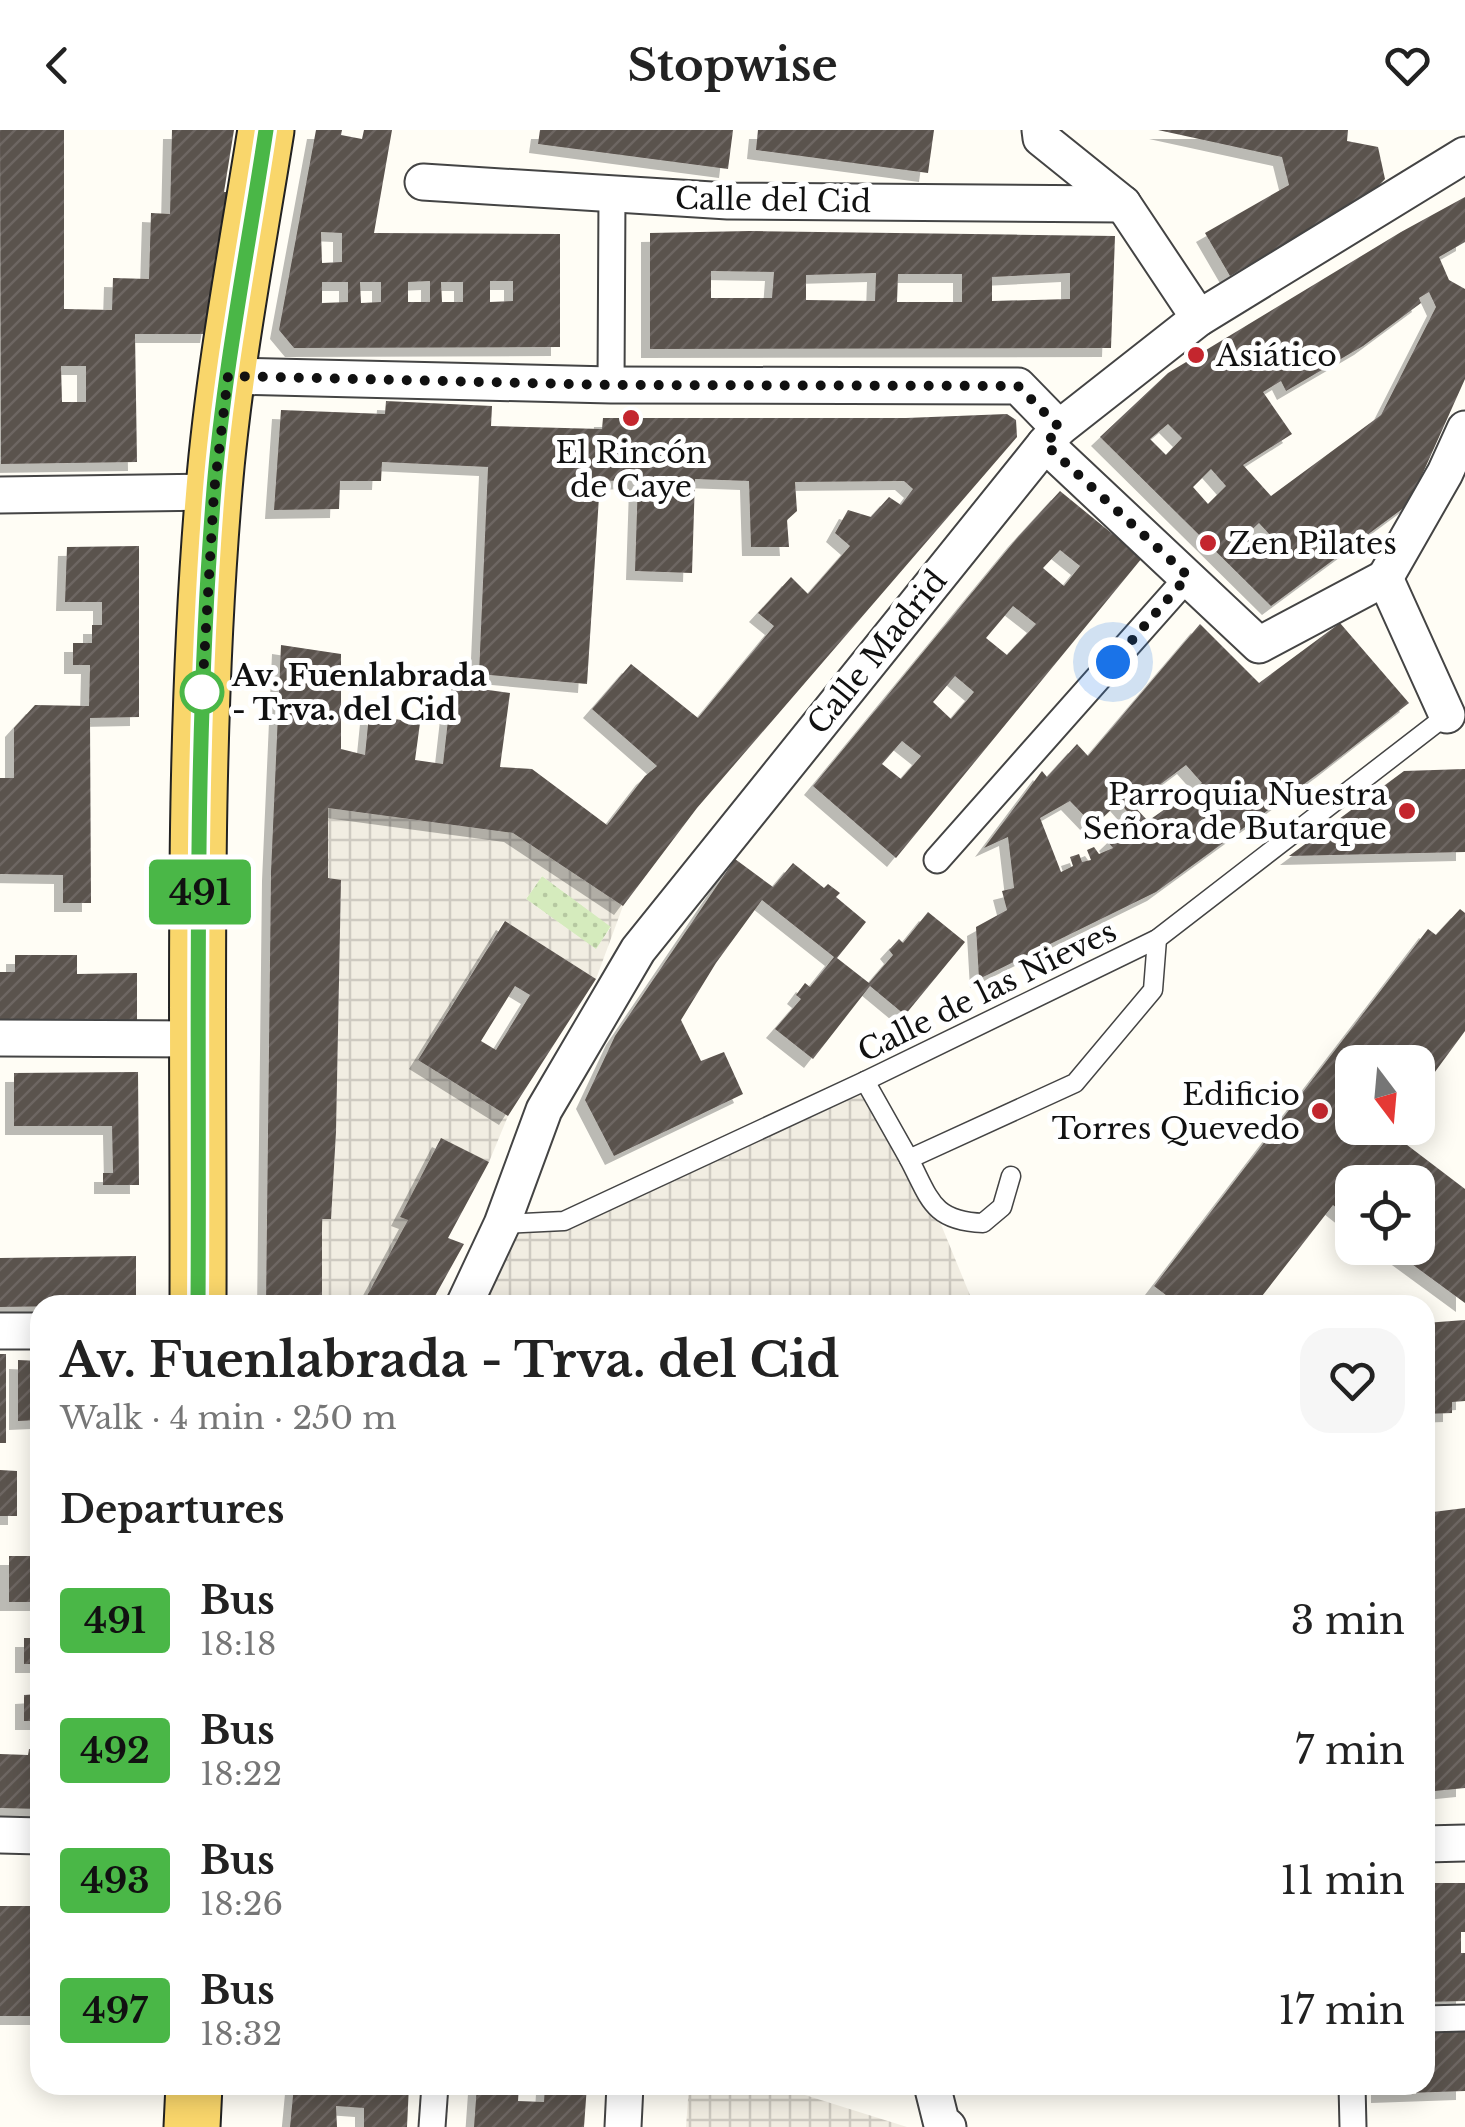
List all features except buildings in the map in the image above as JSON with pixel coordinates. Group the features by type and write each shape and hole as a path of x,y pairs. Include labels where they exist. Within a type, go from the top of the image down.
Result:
{"main road":[{"path":"198,1295 202,696 214,492 266,130"},
{"path":"192,2127 194,2095"}],"street":[{"path":"1040,130 1041,138 1123,204 1199,318"},
{"name":"Calle Madrid","path":"469,1295 502,1224 544,1110 638,950 1052,436 1199,318 1465,155"},
{"name":"Calle del Cid","path":"424,182 728,202 1123,204"},
{"path":"611,385 612,194"},
{"path":"228,376 611,385 1018,386 1052,436 1258,645 1385,578 1448,490 1465,429"},
{"path":"0,494 214,492"},
{"path":"937,860 1188,576"},
{"path":"1385,578 1448,715"},
{"path":"0,1038 199,1039"},
{"path":"0,1331 30,1331"},
{"path":"0,1835 30,1836"},
{"path":"1435,1844 1465,1843"},
{"path":"1435,2019 1465,2018"},
{"path":"432,2127 434,2095"},
{"path":"623,2127 625,2095"},
{"path":"934,2095 941,2121 948,2127"},
{"path":"1352,2095 1353,2127"}],"lane":[{"name":"Calle de las Nieves","path":"502,1224 564,1221 1158,939 1448,715"},
{"path":"909,1159 1075,1083 1153,990 1158,939"},
{"path":"865,1081 933,1205 958,1222 983,1223 993,1215 1002,1206 1011,1176"}],"green space":[{"path":"542,876 611,926 596,950 526,899"}],"shaded area":[{"path":"328,808 513,833 623,906 596,979 504,921 418,1060 508,1116 489,1162 440,1139 401,1216 408,1220 367,1295 322,1295 322,1219 331,1218 336,1132 341,881 328,878","holes":["542,876 611,927 596,949 526,899"]},
{"path":"865,1081 933,1205 970,1295 469,1295 502,1224 564,1221"},
{"path":"688,2095 805,2095 907,2127 686,2127"}],"bus line":[{"name":"491","path":"198,1295 202,696 219,433 266,130"}],"place":[{"name":"Asiático","path":"1196,355"},
{"name":"El Rincón de Caye","path":"631,418"},
{"name":"Zen Pilates","path":"1208,543"},
{"name":"Av. Fuenlabrada - Trva. del Cid","path":"202,692"},
{"name":"Parroquia Nuestra Señora de Butarque","path":"1407,811"},
{"name":"Edificio Torres Quevedo","path":"1320,1111"}],"route":[{"path":"202,692 202,696 214,492 228,376 611,385 1018,386 1060,428 1045,444 1188,576 1113,662"}]}
